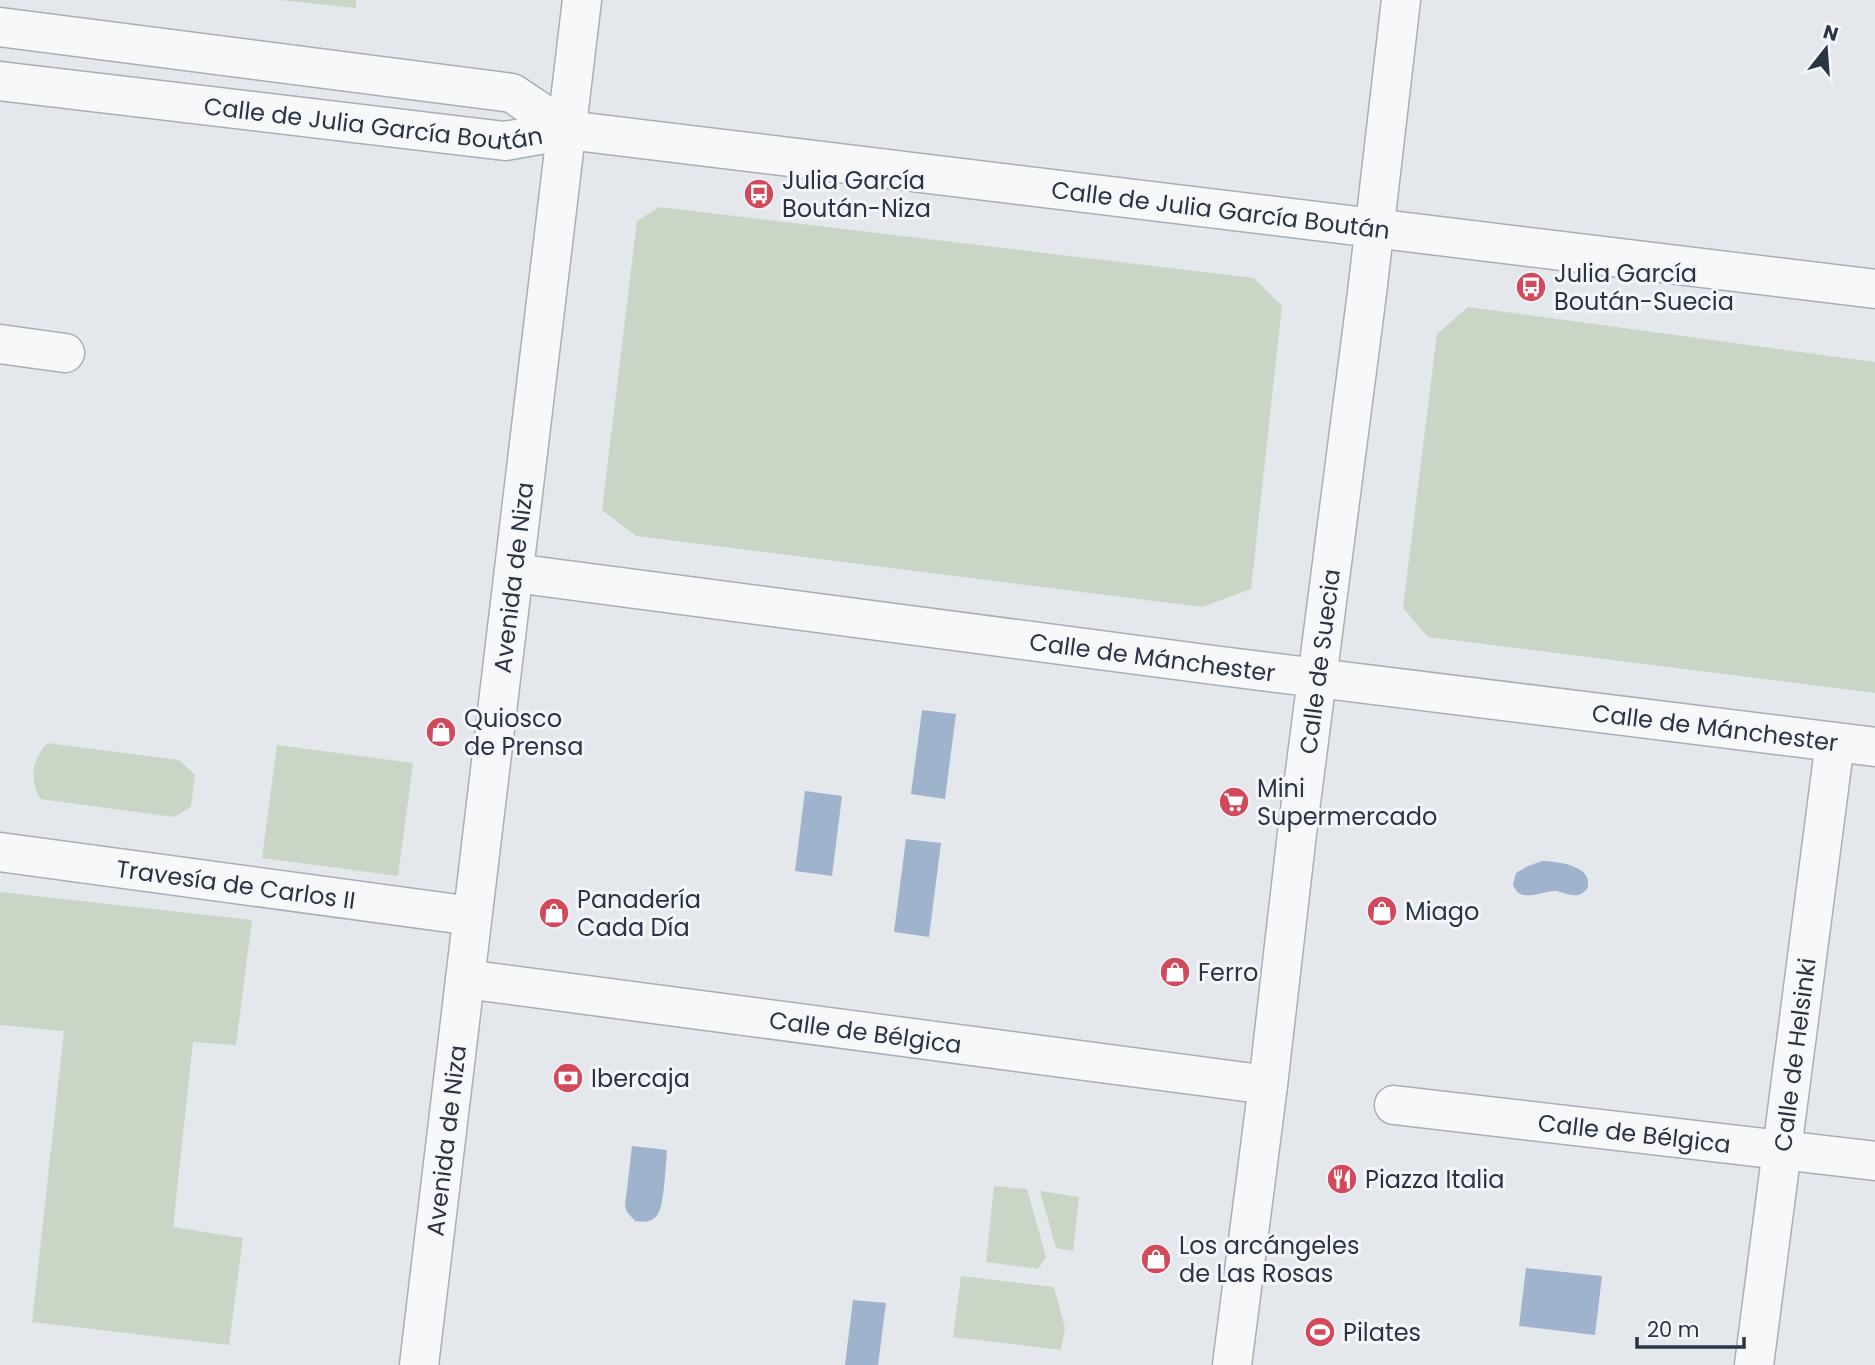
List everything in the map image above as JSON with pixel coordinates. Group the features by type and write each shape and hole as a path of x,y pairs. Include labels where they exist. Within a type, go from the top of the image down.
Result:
{"street":[{"name":"Avenida de Niza","path":"419,1365 582,0"},
{"name":"Calle de Suecia","path":"1232,1365 1401,0"},
{"name":"Calle de Julia García Boután","path":"0,27 512,93 567,130"},
{"name":"Calle de Julia García Boután","path":"180,102 187,51"},
{"name":"Calle de Julia García Boután","path":"0,81 505,141 567,130 1875,289"},
{"path":"0,344 65,353"},
{"name":"Calle de Mánchester","path":"514,573 1875,747"},
{"name":"Calle de Helsinki","path":"1754,1365 1835,742"},
{"name":"Travesía de Carlos II","path":"0,852 472,916"},
{"name":"Calle de Bélgica","path":"465,979 1268,1085"},
{"name":"Calle de Bélgica","path":"1394,1105 1875,1161"}],"green space":[{"path":"279,0 356,0 356,8"},
{"path":"659,207 1254,278 1282,306 1251,589 1202,607 636,536 602,510 637,221"},
{"path":"1468,307 1875,362 1875,693 1428,637 1403,608 1437,334"},
{"path":"47,743 179,760 195,775 191,807 174,817 40,799 33,777 35,763"},
{"path":"277,745 413,763 398,876 262,858"},
{"path":"0,892 252,920 236,1045 193,1042 173,1227 243,1238 229,1345 32,1322 64,1031 0,1025"},
{"path":"994,1186 1027,1189 1046,1257 1038,1269 986,1262"},
{"path":"1040,1191 1079,1197 1073,1251 1056,1248"},
{"path":"961,1276 1054,1287 1065,1328 1061,1350 953,1337"}],"water":[{"path":"922,710 956,714 945,799 911,794"},
{"path":"805,791 842,796 832,876 795,871"},
{"path":"906,839 941,843 929,937 894,932"},
{"path":"1542,861 1563,863 1577,868 1587,877 1587,889 1574,895 1557,891 1528,895 1518,893 1513,884 1516,873"},
{"path":"632,1146 667,1150 661,1207 655,1218 646,1222 635,1221 625,1206"},
{"path":"1526,1268 1602,1276 1595,1335 1519,1326"},
{"path":"853,1300 886,1303 878,1365 845,1365"}],"place":[{"name":"Julia García Boután-Niza","path":"759,194"},
{"name":"Julia García Boután-Suecia","path":"1531,287"},
{"name":"Quiosco de Prensa","path":"441,732"},
{"name":"Mini Supermercado","path":"1234,802"},
{"name":"Miago","path":"1382,911"},
{"name":"Panadería Cada Día","path":"554,913"},
{"name":"Ferro","path":"1175,972"},
{"name":"Ibercaja","path":"568,1078"},
{"name":"Piazza Italia","path":"1342,1179"},
{"name":"Los arcángeles de Las Rosas","path":"1156,1259"},
{"name":"Pilates","path":"1320,1332"}]}
